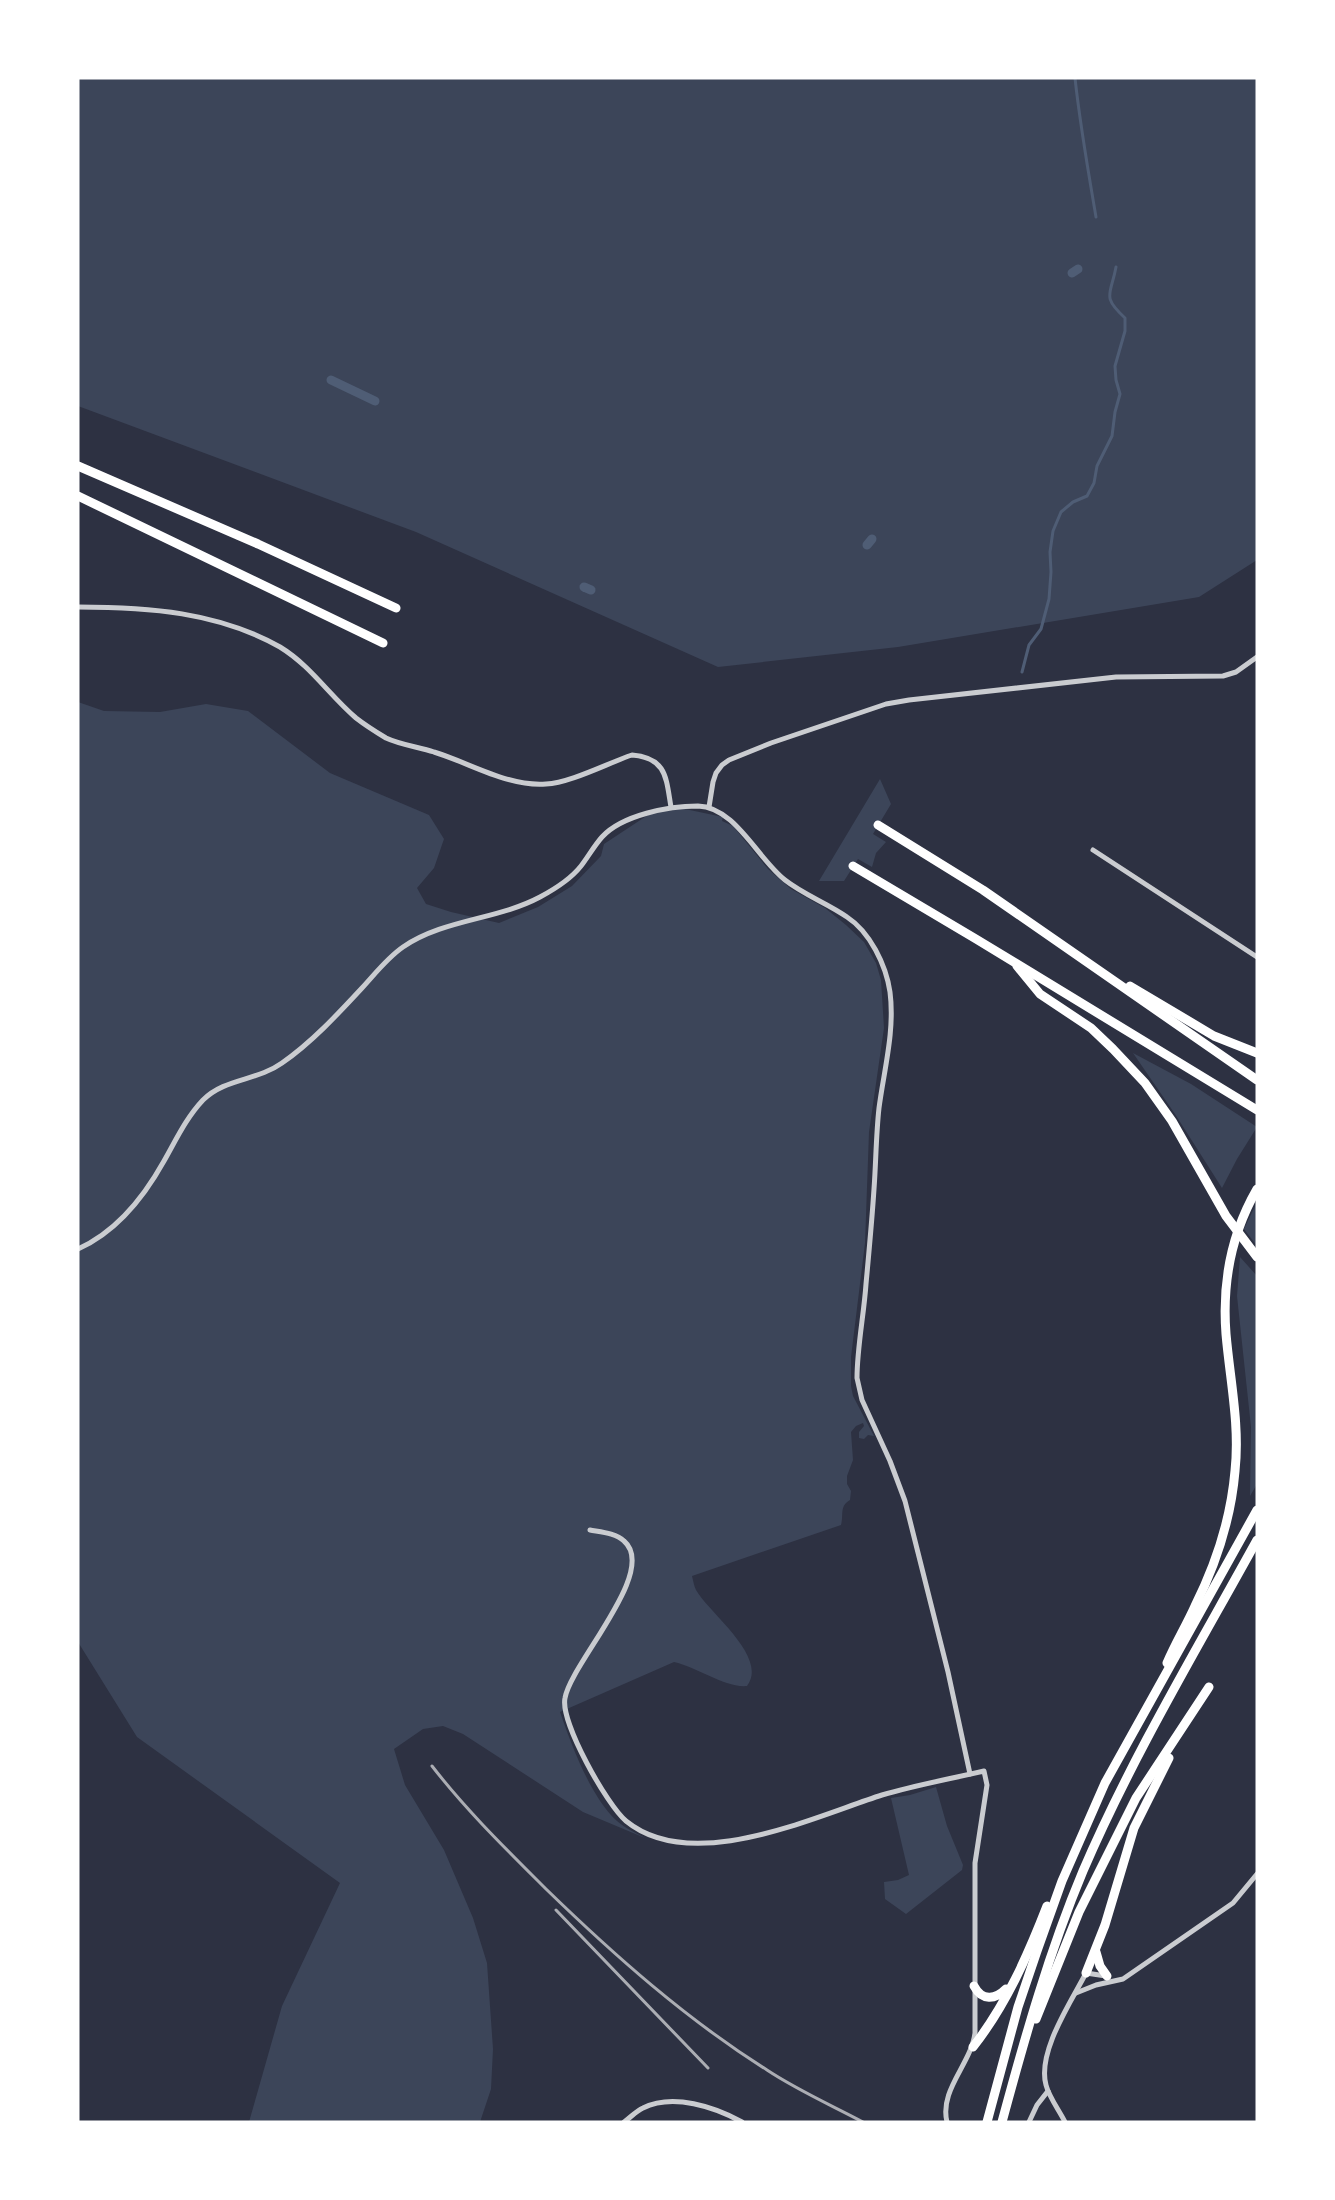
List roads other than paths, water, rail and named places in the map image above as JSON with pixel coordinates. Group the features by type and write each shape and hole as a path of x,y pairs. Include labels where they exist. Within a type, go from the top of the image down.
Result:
{"highway":[{"path":"78,466 258,544 396,609"},
{"path":"78,496 383,643"},
{"path":"878,825 983,890 1257,1080"},
{"path":"853,866 1257,1110"},
{"path":"1011,960 1041,994 1091,1028 1130,1066 1173,1122 1216,1200 1257,1257"},
{"path":"1086,960 1214,1036 1257,1053"},
{"path":"1154,1697 1172,1652 1205,1585 1229,1512 1235,1472 1237,1431 1227,1342 1226,1292 1234,1240 1240,1222 1257,1189"},
{"path":"987,2122 1018,2007 1062,1881 1105,1784 1257,1510"},
{"path":"1002,2122 1025,2040 1066,1913 1098,1837 1140,1753 1257,1540"},
{"path":"1025,2040 1043,2006 1079,1912 1136,1798 1209,1687"},
{"path":"1086,1973 1096,1952 1134,1828 1144,1804 1195,1710"},
{"path":"973,2047 982,2036 1013,1981 1036,1934 1065,1859 1083,1835"},
{"path":"1096,1952 1100,1966 1107,1976"},
{"path":"974,1986 982,1996 995,1997 1013,1981"}],"street":[{"path":"78,607 125,607 180,612 228,624 278,646 294,656 356,717 386,738 435,752 530,785 556,783 632,755 643,756 662,768 671,807"},
{"path":"709,807 712,782 722,765 729,760 867,709 909,700 1069,681 1116,677 1223,676 1236,672 1257,657"},
{"path":"78,1249 108,1231 127,1214 154,1178 182,1127 202,1101 216,1089 268,1072 285,1061 347,1004 400,949 438,929 498,914 536,900 559,887 579,868 608,832 639,816 657,809 671,807 709,807 728,817 783,879 801,892 853,921 880,959 887,979 891,1014 878,1126 857,1378 862,1400 890,1461 905,1501 951,1682 970,1774"},
{"path":"1093,850 1257,957"},
{"path":"590,1530 618,1536 626,1542 632,1550 633,1566 603,1630 569,1686 565,1697 565,1717 605,1796 616,1811 639,1830 654,1837 694,1843 736,1841 885,1794 984,1771 987,1785 975,1863 975,2033 973,2047 948,2097 945,2107 947,2122"},
{"path":"1076,1993 1096,1985 1123,1979 1227,1907 1242,1894 1257,1874"},
{"path":"1065,2122 1048,2091 1044,2069 1047,2051 1086,1973 1123,1979"},
{"path":"1029,2122 1037,2105 1048,2091"},
{"path":"624,2122 643,2108 668,2102 697,2104 742,2122"}],"waterway":[{"path":"1075,78 1096,217"},
{"path":"1022,672 1029,645 1041,629 1049,599 1053,531 1061,512 1073,502 1087,496 1094,483 1097,466 1112,436 1120,394 1115,366 1125,331 1125,318 1110,300 1116,267"},
{"path":"1072,273 1078,269"},
{"path":"331,380 375,401"},
{"path":"867,545 872,539"},
{"path":"584,587 591,590"}],"railway":[{"path":"432,1766 472,1814 546,1889 598,1938 679,2008 778,2077 863,2122"},
{"path":"556,1910 708,2068"}]}
